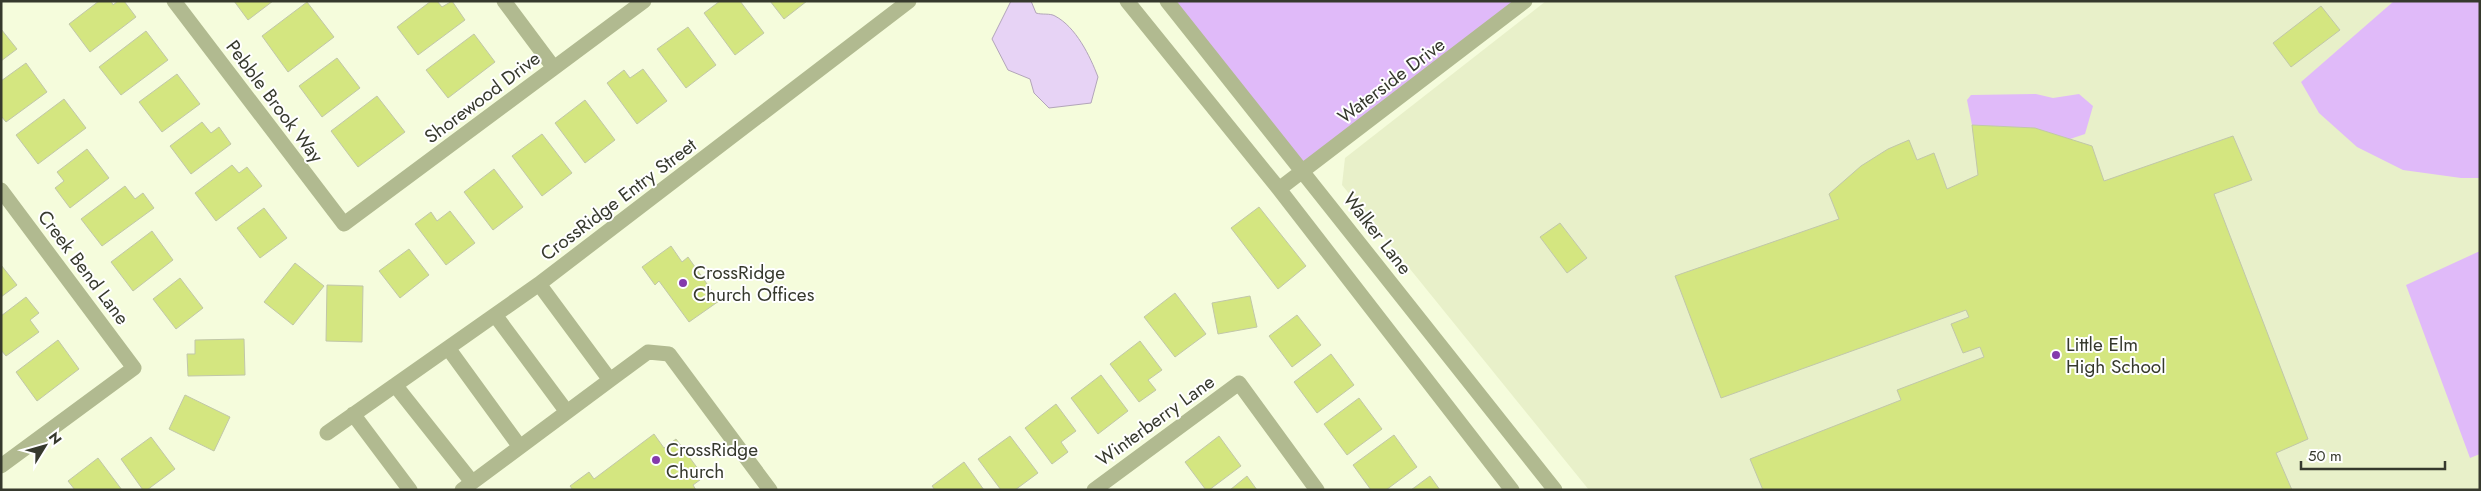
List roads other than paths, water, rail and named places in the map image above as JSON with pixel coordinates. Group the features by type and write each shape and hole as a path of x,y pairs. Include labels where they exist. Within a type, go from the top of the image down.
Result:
{"street":[{"name":"Pebble Brook Way","path":"174,1 344,224"},
{"path":"504,1 554,68"},
{"name":"Shorewood Drive","path":"344,224 644,1"},
{"name":"CrossRidge Entry Street","path":"610,380 539,284 909,1"},
{"path":"1127,1 1279,189 1512,490"},
{"name":"Walker Lane","path":"1167,1 1304,171 1555,490"},
{"name":"Waterside Drive","path":"1279,189 1525,1"},
{"name":"Creek Bend Lane","path":"1,190 134,368 1,466"},
{"path":"327,432 539,284"},
{"path":"495,315 567,412"},
{"path":"448,348 520,447"},
{"path":"395,385 467,486 648,352 669,354 770,490"},
{"name":"Winterberry Lane","path":"1094,490 1239,383 1318,490"},
{"path":"353,414 410,490"}],"place":[{"name":"CrossRidge Church Offices","path":"683,283"},
{"name":"Little Elm High School","path":"2056,355"},
{"name":"CrossRidge Church","path":"656,460"}]}
